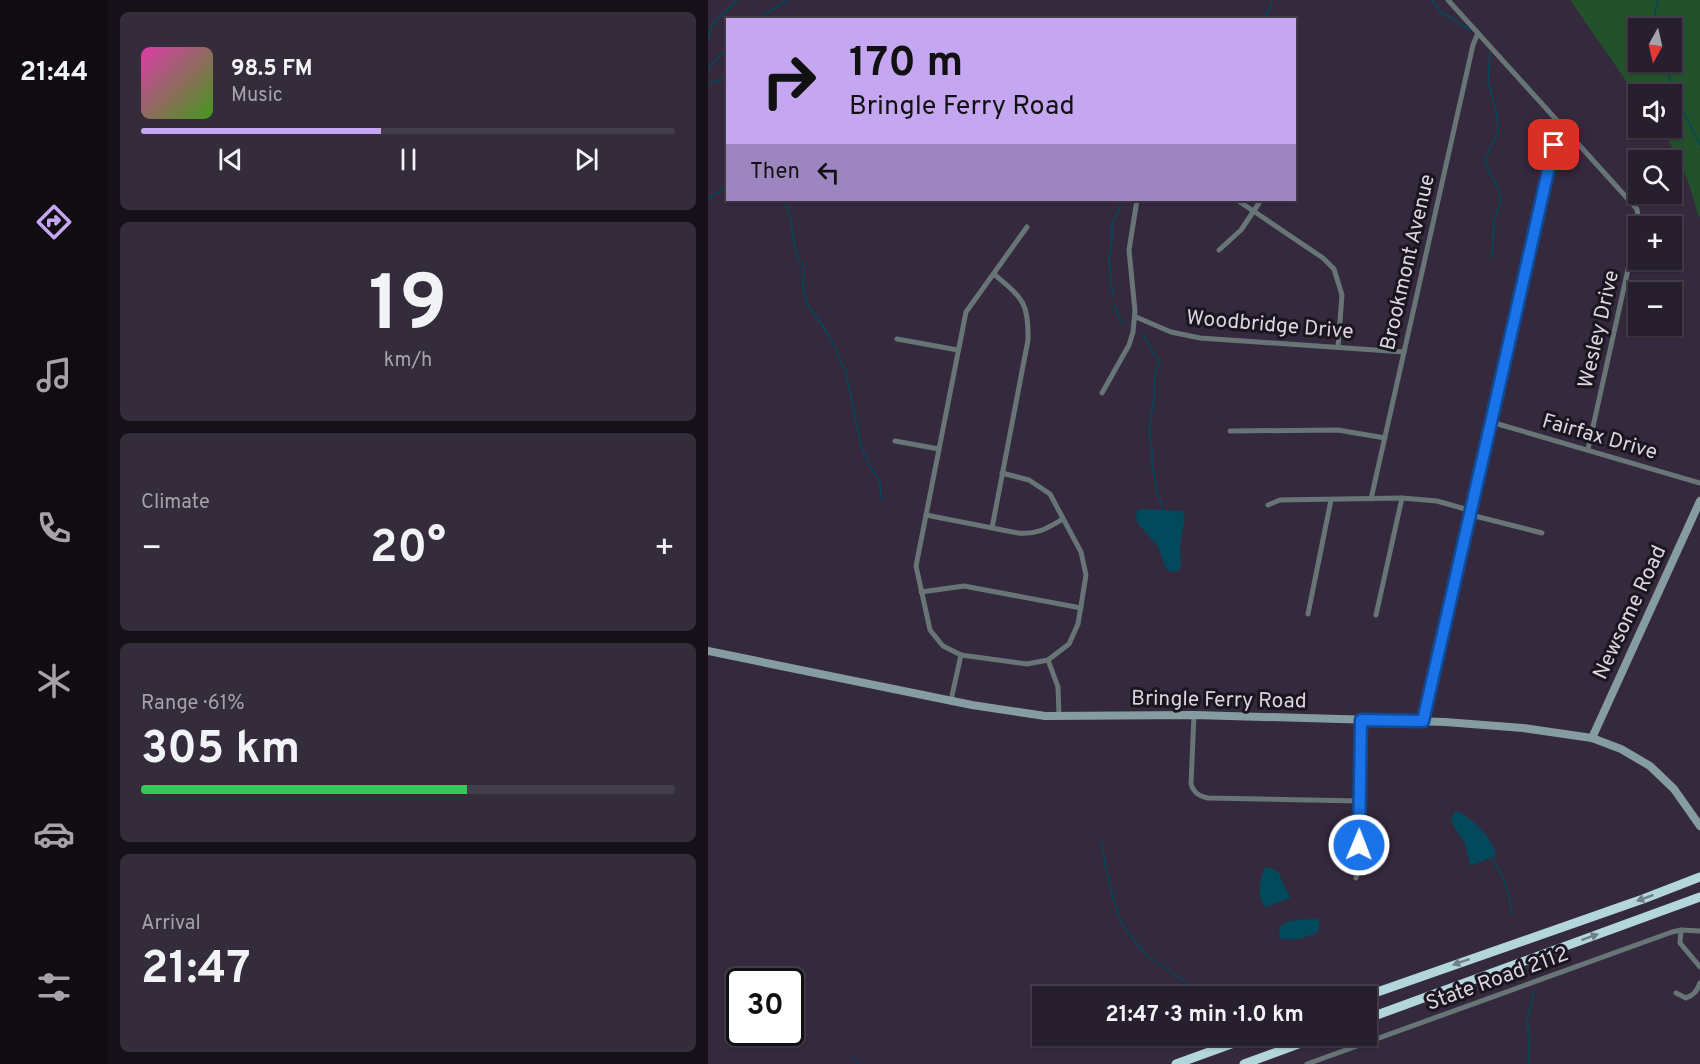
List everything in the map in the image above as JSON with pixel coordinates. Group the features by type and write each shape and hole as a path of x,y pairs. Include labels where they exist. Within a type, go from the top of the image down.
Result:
{"highway":[{"path":"1377,992 1700,877"},
{"path":"1377,1015 1700,897"},
{"path":"1176,1064 1226,1046"},
{"path":"1244,1064 1293,1046"}],"street":[{"name":"Wesley Drive","path":"1448,0 1637,209 1637,229 1588,449"},
{"name":"Brookmont Avenue","path":"1371,499 1473,45 1478,33"},
{"path":"1423,721 1560,122"},
{"path":"1102,393 1129,345 1136,317 1130,250 1137,201"},
{"path":"1239,201 1323,258 1334,269 1342,295 1338,347"},
{"path":"1219,250 1241,230 1260,201"},
{"path":"1002,473 1029,480 1050,494 1081,552 1086,575 1078,624 1069,644 1048,660 1027,664 961,655 943,646 930,630 916,566 966,312 1027,227"},
{"path":"992,528 1028,339 1029,317 1016,293 994,274"},
{"name":"Woodbridge Drive","path":"1136,317 1171,332 1200,338 1404,352"},
{"path":"897,339 958,350"},
{"name":"Fairfax Drive","path":"1491,422 1700,483"},
{"path":"1230,431 1338,430 1385,438"},
{"path":"895,441 939,449"},
{"path":"1376,615 1402,498"},
{"path":"1268,505 1280,500 1402,498 1437,501 1472,512 1475,516 1542,533"},
{"path":"1308,614 1331,500"},
{"name":"Newsome Road","path":"1592,738 1700,501"},
{"path":"926,515 1032,534 1063,519"},
{"path":"921,592 964,586 1081,608"},
{"name":"Bringle Ferry Road","path":"708,651 951,700 1045,716 1194,715 1423,721 1497,726 1592,738 1622,748 1650,766 1674,789 1700,826"},
{"path":"951,700 961,655"},
{"path":"1048,660 1058,687 1059,716"},
{"path":"1194,715 1191,784 1196,793 1208,798 1360,801"},
{"path":"1356,878 1361,720"},
{"path":"1681,930 1680,943 1700,967"},
{"name":"State Road 2112","path":"1307,1064 1672,932 1700,931"},
{"path":"1676,993 1686,998 1693,996 1700,983"}],"green space":[{"path":"1570,0 1700,0 1700,217 1682,167 1682,150 1673,148 1666,138 1682,138 1682,84 1628,84"}],"water":[{"path":"1140,509 1183,511 1185,517 1180,544 1181,567 1178,571 1172,572 1166,569 1158,546 1137,523 1136,513"},
{"path":"1455,812 1465,815 1476,824 1490,841 1496,854 1470,865 1465,843 1451,818"},
{"path":"1265,868 1279,872 1290,896 1289,899 1265,907 1260,898 1260,883"},
{"path":"1320,919 1318,932 1300,939 1281,939 1279,932 1285,923"}],"waterway":[{"path":"708,38 712,25 737,0"},
{"path":"759,18 787,0"},
{"path":"1263,18 1272,0"},
{"path":"1432,0 1443,15 1445,14 1470,30"},
{"path":"1655,18 1658,0"},
{"path":"708,68 726,49"},
{"path":"1490,53 1488,82 1497,114 1498,134 1485,161 1498,186 1501,200 1494,221 1492,258"},
{"path":"1668,72 1674,94 1700,145"},
{"path":"708,83 726,78"},
{"path":"708,199 726,186"},
{"path":"785,201 796,254 804,269 803,288 806,302 830,337 846,373 861,445 880,483 881,499"},
{"path":"1113,295 1109,262 1112,224 1120,207 1120,201"},
{"path":"1114,304 1125,325"},
{"path":"1142,333 1159,363 1154,379 1154,398 1149,431 1157,493 1164,510"},
{"path":"1102,841 1112,893 1119,917 1127,932 1147,955 1191,986"},
{"path":"1492,857 1505,882 1513,914"},
{"path":"1529,1064 1530,1038 1527,1022 1534,992"},
{"path":"854,1056 858,1064"}],"route":[{"path":"1359,845 1361,720 1423,721 1554,145"}]}
